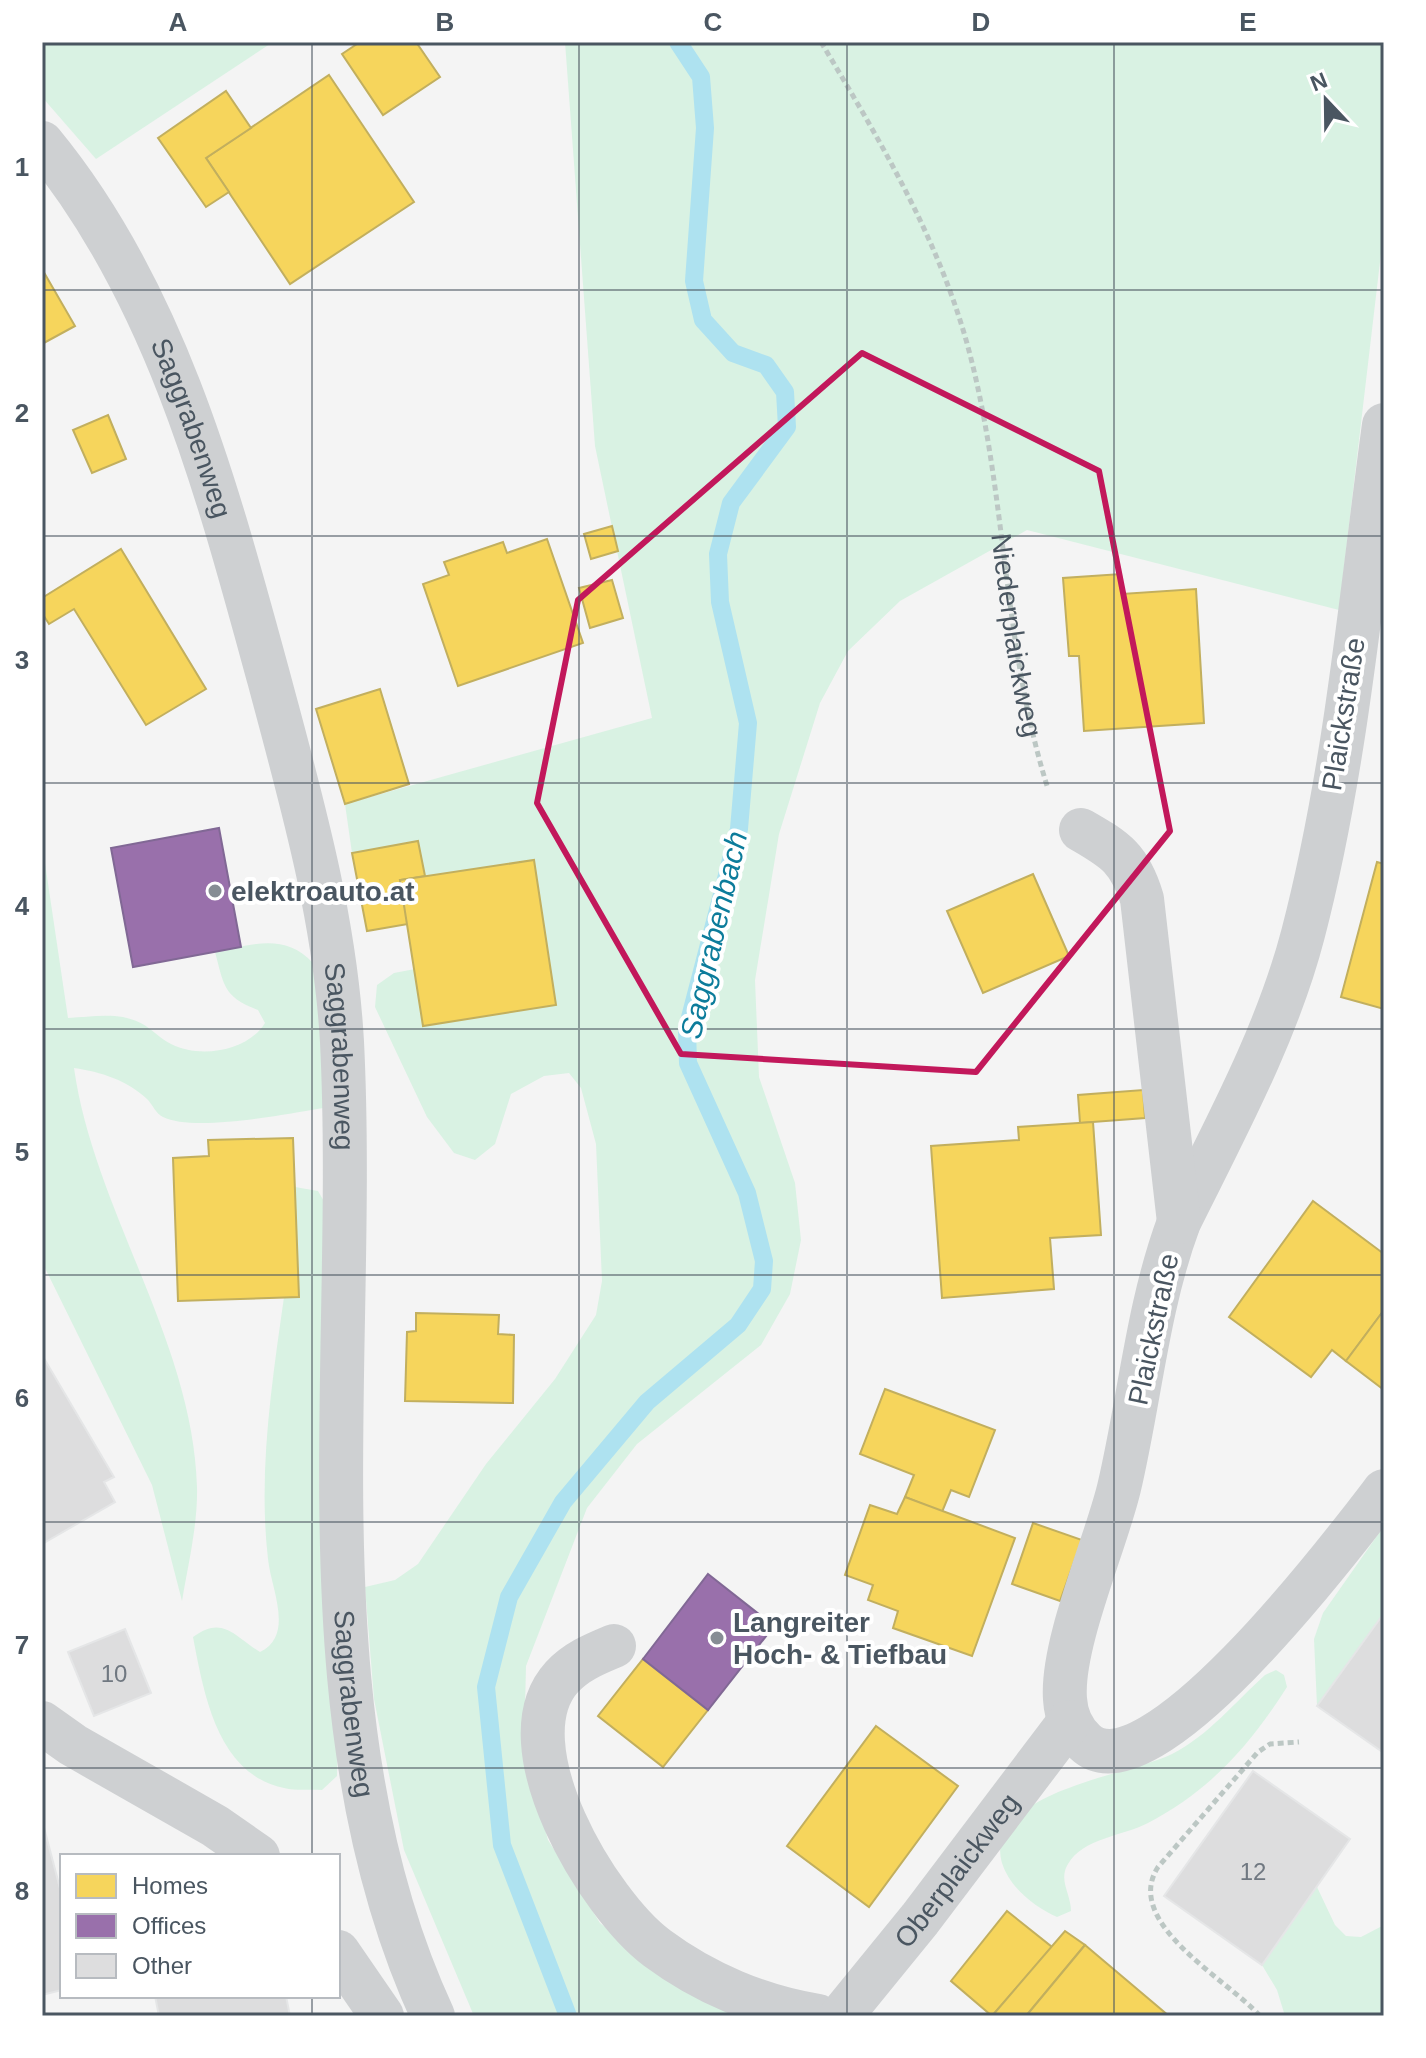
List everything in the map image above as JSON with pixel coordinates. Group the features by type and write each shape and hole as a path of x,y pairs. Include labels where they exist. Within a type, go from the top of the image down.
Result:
{"street":[{"name":"Saggrabenweg","path":"42,143 94,216 134,286 170,364 199,441 250,611 326,901 342,1042 344,1529 347,1652 356,1751 369,1828 397,1926 433,2016"},
{"name":"Plaickstraße","path":"1069,1722 1065,1676 1119,1488 1143,1375 1151,1313 1179,1222 1275,1022 1303,933 1344,728 1384,425"},
{"path":"1081,830 1119,854 1133,871 1142,899 1179,1222"},
{"path":"1069,1722 1093,1750 1106,1751 1141,1743 1182,1718 1327,1565 1384,1491"},
{"path":"614,1646 583,1659 561,1678 547,1705 544,1737 550,1778 564,1821 589,1873 619,1913 655,1947 695,1973 751,1999 818,2016"},
{"name":"Oberplaickweg","path":"841,2016 927,1910 1069,1722"},
{"path":"42,1723 73,1745 215,1826 255,1854"},
{"path":"340,1955 382,2016"}],"path":[{"name":"Niederplaickweg","path":"821,42 907,193 948,282 969,349 982,416 1021,689 1036,752 1048,789 1067,819 1081,830"},
{"path":"1260,2016 1166,1930 1151,1908 1148,1893 1150,1880 1158,1867 1252,1758 1270,1744 1299,1742"}],"highlighted area":[{"path":"862,353 1099,471 1170,831 976,1072 681,1054 537,803 578,600"}],"green space":[{"path":"42,42 273,42 96,159 42,97"},
{"path":"565,42 1384,42 1384,228 1339,610 1027,530 900,601 848,651 820,703 779,834 755,980 759,1077 795,1183 801,1240 790,1294 761,1345 637,1444 587,1508 526,1666 524,1750 548,1840 600,1923 662,1974 738,2016 474,2016 404,1850 374,1699 365,1587 395,1580 418,1564 486,1464 555,1379 596,1315 602,1281 596,1144 581,1088 569,1073 544,1076 511,1094 495,1144 475,1160 454,1153 427,1117 375,1007 377,985 394,973 415,969 424,1026 556,1005 534,861 425,876 418,841 352,853 345,804 652,718 595,446"},
{"path":"42,843 68,1018 123,1017 145,1025 183,1049 222,1050 247,1040 265,1023 258,1010 231,995 215,952 255,944 279,944 302,953 313,963 329,1107 244,1120 178,1121 161,1116 139,1092 122,1082 74,1068 85,1121 101,1173 162,1328 179,1380 191,1433 197,1501 182,1601 152,1485 42,1262"},
{"path":"295,1187 318,1191 325,1203 332,1309 319,1479 338,1730 337,1776 322,1790 284,1788 261,1780 243,1767 229,1749 209,1706 193,1637 212,1628 221,1628 260,1652 271,1644 279,1623 265,1527 266,1461 284,1297 299,1297"},
{"path":"1384,1526 1384,1613 1317,1706 1314,1639 1323,1613"},
{"path":"1276,1670 1284,1675 1287,1687 1259,1728 1210,1781 1148,1823 1093,1843 1075,1855 1064,1876 1071,1911 1057,1917 1032,1902 1011,1881 1002,1863 1002,1839 1014,1819 1036,1803 1064,1790 1152,1762 1185,1747 1265,1675"},
{"path":"1317,1887 1335,1925 1346,1936 1361,1937 1384,1925 1384,2016 1285,2016 1277,1990 1262,1965"}],"building: Homes":[{"path":"360,42 416,42 440,77 383,115 342,54"},
{"path":"329,75 414,202 290,284 206,158"},
{"path":"226,91 251,128 206,158 229,192 206,207 158,138"},
{"path":"42,269 75,326 42,344"},
{"path":"108,415 126,459 92,473 73,430"},
{"path":"612,526 618,551 591,559 584,534"},
{"path":"547,539 583,643 458,686 423,584 449,575 444,562 503,542 507,553"},
{"path":"121,549 206,689 146,725 74,609 49,624 42,613 42,598"},
{"path":"1121,574 1122,594 1196,589 1204,723 1084,731 1079,656 1069,656 1063,578"},
{"path":"612,580 623,618 590,628 579,588"},
{"path":"380,689 409,784 345,804 316,709"},
{"path":"418,841 425,876 400,880 408,924 367,931 352,853"},
{"path":"534,860 556,1005 423,1026 400,880"},
{"path":"1377,862 1384,864 1384,1009 1341,997"},
{"path":"1033,874 1069,956 983,993 947,911"},
{"path":"1143,1090 1145,1118 1080,1123 1078,1095"},
{"path":"1093,1122 1101,1235 1050,1238 1054,1289 942,1298 931,1146 1019,1140 1018,1127"},
{"path":"293,1138 299,1297 178,1301 173,1158 209,1156 208,1140"},
{"path":"1313,1201 1384,1254 1384,1310 1346,1361 1332,1350 1311,1377 1229,1317"},
{"path":"1384,1310 1384,1390 1346,1361"},
{"path":"416,1313 499,1315 498,1334 514,1335 513,1403 405,1401 407,1332 416,1331"},
{"path":"885,1389 995,1430 969,1497 951,1490 942,1512 905,1497 914,1475 860,1454"},
{"path":"905,1497 1015,1538 972,1656 893,1628 898,1611 868,1600 873,1585 845,1575 870,1505 897,1514"},
{"path":"1033,1523 1082,1540 1060,1601 1012,1584"},
{"path":"643,1659 708,1710 663,1767 598,1716"},
{"path":"876,1726 958,1786 869,1907 787,1846"},
{"path":"1007,1911 1052,1947 992,2016 951,1981"},
{"path":"1065,1931 1085,1945 1026,2016 992,2016"},
{"path":"1085,1945 1169,2016 1026,2016"}],"building: Offices":[{"path":"219,828 241,947 133,967 111,848"},
{"path":"708,1574 774,1626 708,1710 643,1659"}],"building: Other":[{"path":"42,1355 114,1477 104,1482 115,1502 42,1544"},
{"path":"1384,1613 1384,1753 1317,1706"},
{"path":"125,1629 151,1693 94,1716 68,1652"},
{"path":"1253,1771 1350,1839 1262,1965 1164,1896"},
{"path":"42,1820 60,1888 60,1990 42,1995"},
{"path":"155,1998 286,1998 290,2016 159,2016"}],"waterway":[{"name":"Saggrabenbach","path":"568,2016 502,1845 486,1687 509,1597 563,1502 647,1402 738,1325 762,1289 764,1261 747,1193 688,1063 687,1029 739,829 748,723 720,602 718,554 731,503 787,427 785,392 766,365 733,353 703,320 694,281 705,128 701,77 678,42"}],"place":[{"name":"elektroauto.at","path":"215,891"},
{"name":"Langreiter Hoch- & Tiefbau","path":"717,1638"}]}
